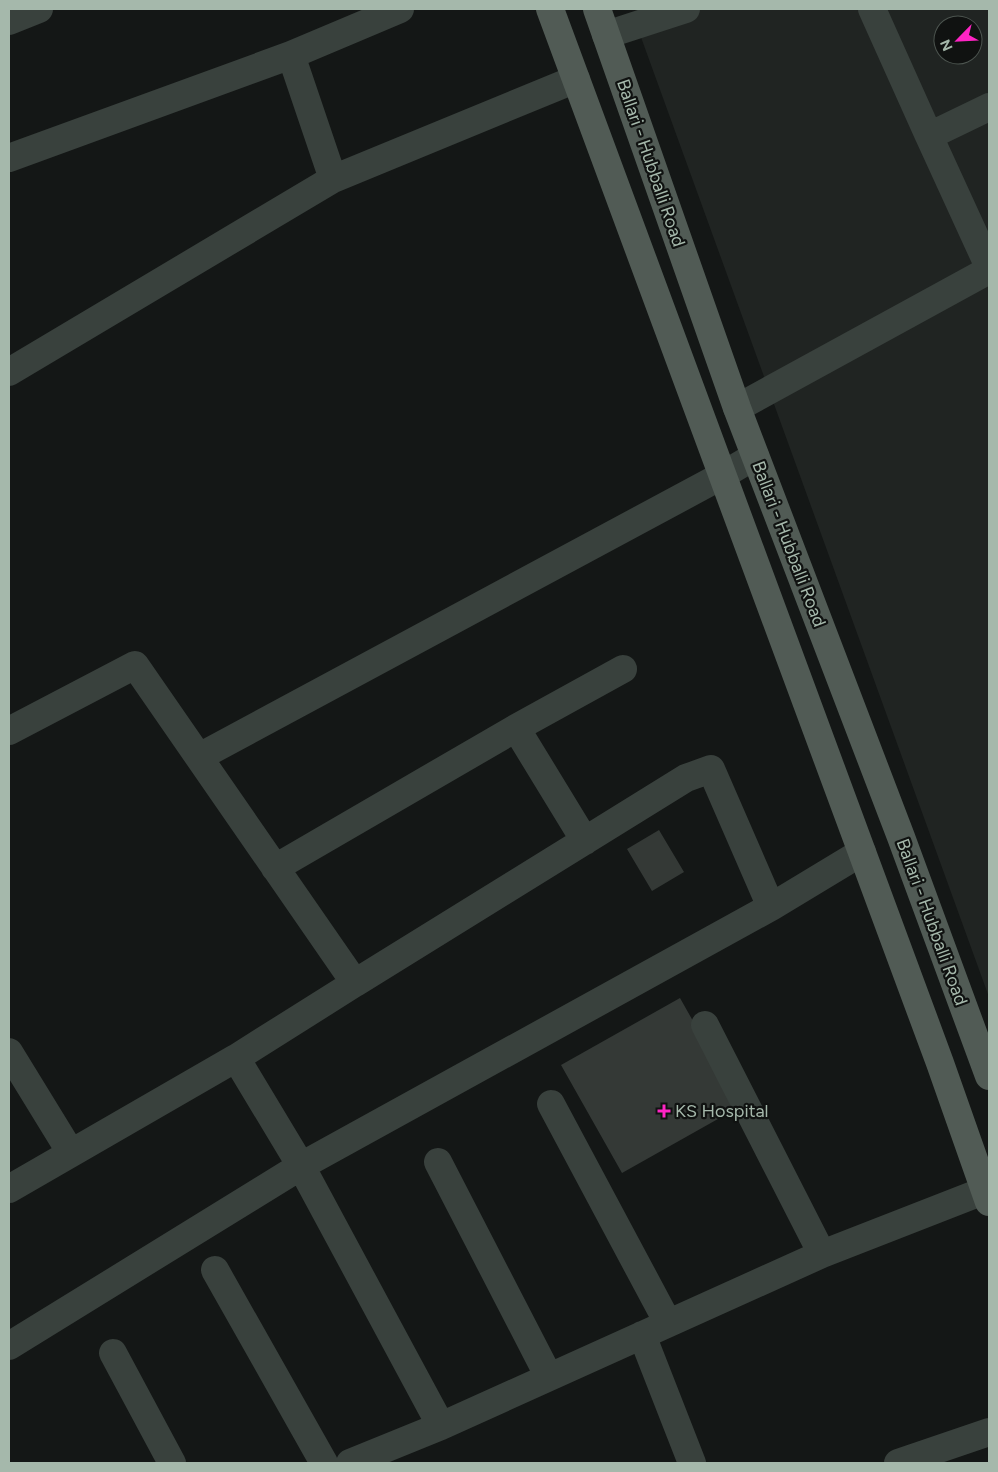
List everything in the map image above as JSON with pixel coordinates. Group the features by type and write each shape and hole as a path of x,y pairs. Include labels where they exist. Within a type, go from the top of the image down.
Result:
{"main road":[{"name":"Ballari - Hubballi Road","path":"550,9 940,1063 987,1196"},
{"name":"Ballari - Hubballi Road","path":"597,9 737,408 901,836 989,1076"},
{"path":"591,119 630,103"}],"street":[{"path":"9,21 39,9"},
{"path":"9,158 291,55 400,9"},
{"path":"606,35 686,9"},
{"path":"737,408 989,269 872,9"},
{"path":"291,55 332,179"},
{"path":"9,372 332,179 576,79"},
{"path":"929,136 989,107"},
{"path":"199,757 755,456"},
{"path":"9,731 135,665 355,982"},
{"path":"275,868 516,728 623,669"},
{"path":"516,728 585,841"},
{"path":"9,1189 236,1058 355,982 686,778 711,769 771,907"},
{"path":"9,1346 301,1166 771,907 862,852"},
{"path":"705,1025 822,1254"},
{"path":"9,1052 71,1153"},
{"path":"236,1058 301,1166 441,1426"},
{"path":"551,1104 668,1323"},
{"path":"438,1162 549,1377"},
{"path":"350,1463 441,1426 822,1254 987,1196"},
{"path":"215,1270 324,1463"},
{"path":"642,1335 692,1463"},
{"path":"113,1353 172,1463"},
{"path":"898,1463 989,1432"}],"shaded area":[{"path":"697,9 989,9 989,997 638,29"}],"building":[{"path":"659,830 684,872 652,891 627,849"},
{"path":"680,998 741,1106 622,1173 561,1065"}],"place":[{"name":"KS Hospital","path":"664,1111"}]}
